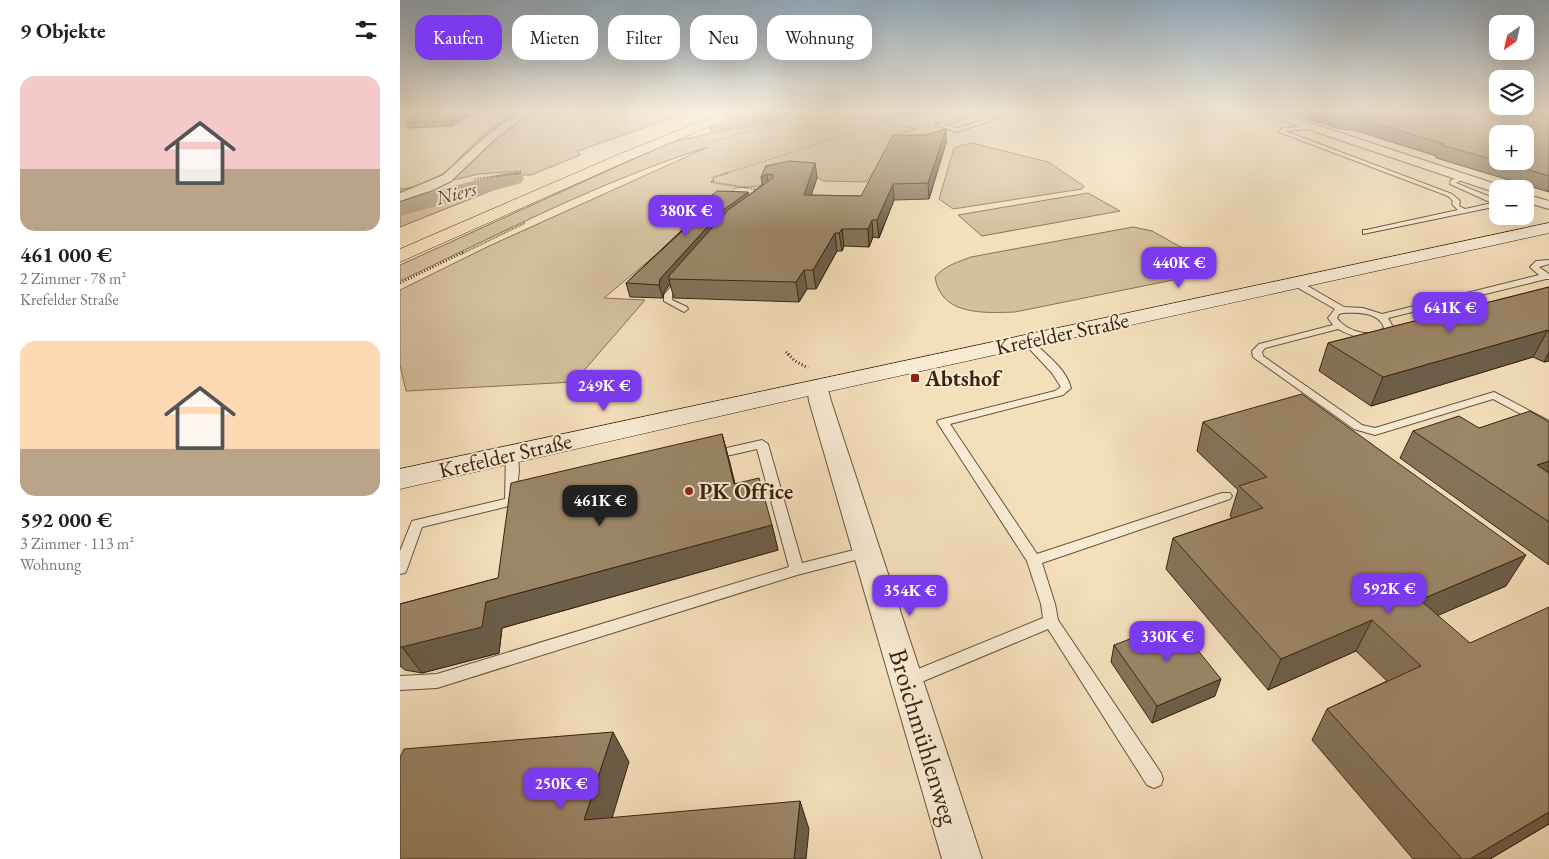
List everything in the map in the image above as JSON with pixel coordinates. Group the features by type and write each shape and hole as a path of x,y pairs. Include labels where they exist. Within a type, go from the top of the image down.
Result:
{"highway":[{"path":"473,207 612,151"},
{"path":"400,256 638,151"}],"street":[{"path":"400,197 429,187 447,178 476,151"},
{"path":"1383,151 1489,186"},
{"path":"1534,201 1549,205"},
{"name":"Krefelder Straße","path":"400,479 512,454 814,378 1027,341 1549,228"},
{"name":"Broichmühlenweg","path":"814,378 962,859"}],"lane":[{"path":"1333,151 1450,195 1457,201 1455,204 1457,207 1465,211"},
{"path":"1366,232 1496,204 1496,202 1453,184 1453,181 1463,177"},
{"path":"1548,277 1534,267 1539,263 1549,262"},
{"path":"684,309 668,302 668,295 686,274"},
{"path":"1381,317 1548,277"},
{"path":"1296,283 1342,310"},
{"path":"1342,310 1357,310 1381,317 1389,325 1390,329 1381,334 1355,333 1339,326 1332,318 1336,312 1342,310"},
{"path":"1339,326 1262,346 1257,351 1258,357 1358,427 1375,432 1494,395 1549,426"},
{"path":"1027,341 1056,371 1066,384 1066,388 1059,393 943,422 1034,560 1048,604 1051,621 1154,779"},
{"path":"703,458 762,444 797,570"},
{"path":"509,502 513,471 512,454"},
{"path":"400,570 417,524 538,496"},
{"path":"1034,560 1226,496"},
{"path":"400,684 437,681 797,570 866,552"},
{"path":"906,681 1051,621"}],"path":[{"path":"764,191 712,182 714,177 795,151"},
{"path":"400,283 525,223"},
{"path":"786,352 814,378"}],"shaded area":[{"path":"466,151 578,151 580,155 531,175 516,175 521,171 479,174 400,192 400,189 428,183 447,171"},
{"path":"651,151 696,151 590,192 400,281 400,265"},
{"path":"699,151 888,151 866,182 823,181 809,174 790,173 773,177 760,186 736,188 604,298 645,300 574,382 406,391 400,365 400,290 487,247"},
{"path":"953,151 1004,151 1048,162 1084,186 1082,189 953,209 939,199"},
{"path":"508,184 400,227 400,215"},
{"path":"1088,193 1120,211 982,236 958,215"},
{"path":"1133,227 1152,231 1197,256 1200,262 1198,269 1178,279 1015,312 978,312 966,310 946,299 939,290 935,277 947,267 971,257"}],"building":[{"path":"885,151 939,151 928,183 893,184 877,220 872,220 868,229 842,229 839,233 835,233 813,270 804,270 796,282 669,279 669,276 728,210 773,178 773,175 767,174 761,177 766,166 789,161 815,163 804,195 861,196"},
{"path":"1463,151 1489,151 1489,158"},
{"path":"1534,151 1549,151 1549,176 1529,170 1534,170"},
{"path":"717,191 748,192 722,211 660,279 659,285 626,283 692,222 680,221"},
{"path":"1549,287 1549,331 1383,377 1328,343"},
{"path":"1302,394 1526,555 1420,600 1470,643 1549,607 1549,812 1470,859 1462,859 1327,709 1421,666 1372,620 1281,659 1173,538 1263,508 1239,486 1267,477 1203,422"},
{"path":"1530,411 1549,422 1549,461 1537,465 1549,473 1549,522 1413,431 1459,416 1479,428"},
{"path":"722,434 734,484 759,478 772,525 486,602 482,627 400,647 400,604 498,578 511,483"},
{"path":"1175,622 1221,679 1157,706 1114,645"},
{"path":"613,732 584,820 800,801 794,859 400,859 400,757 404,749"}],"waterway":[{"name":"Niers","path":"400,208 512,178"}],"place":[{"name":"Abtshof","path":"915,378"},
{"name":"PK Office","path":"689,491"}]}
